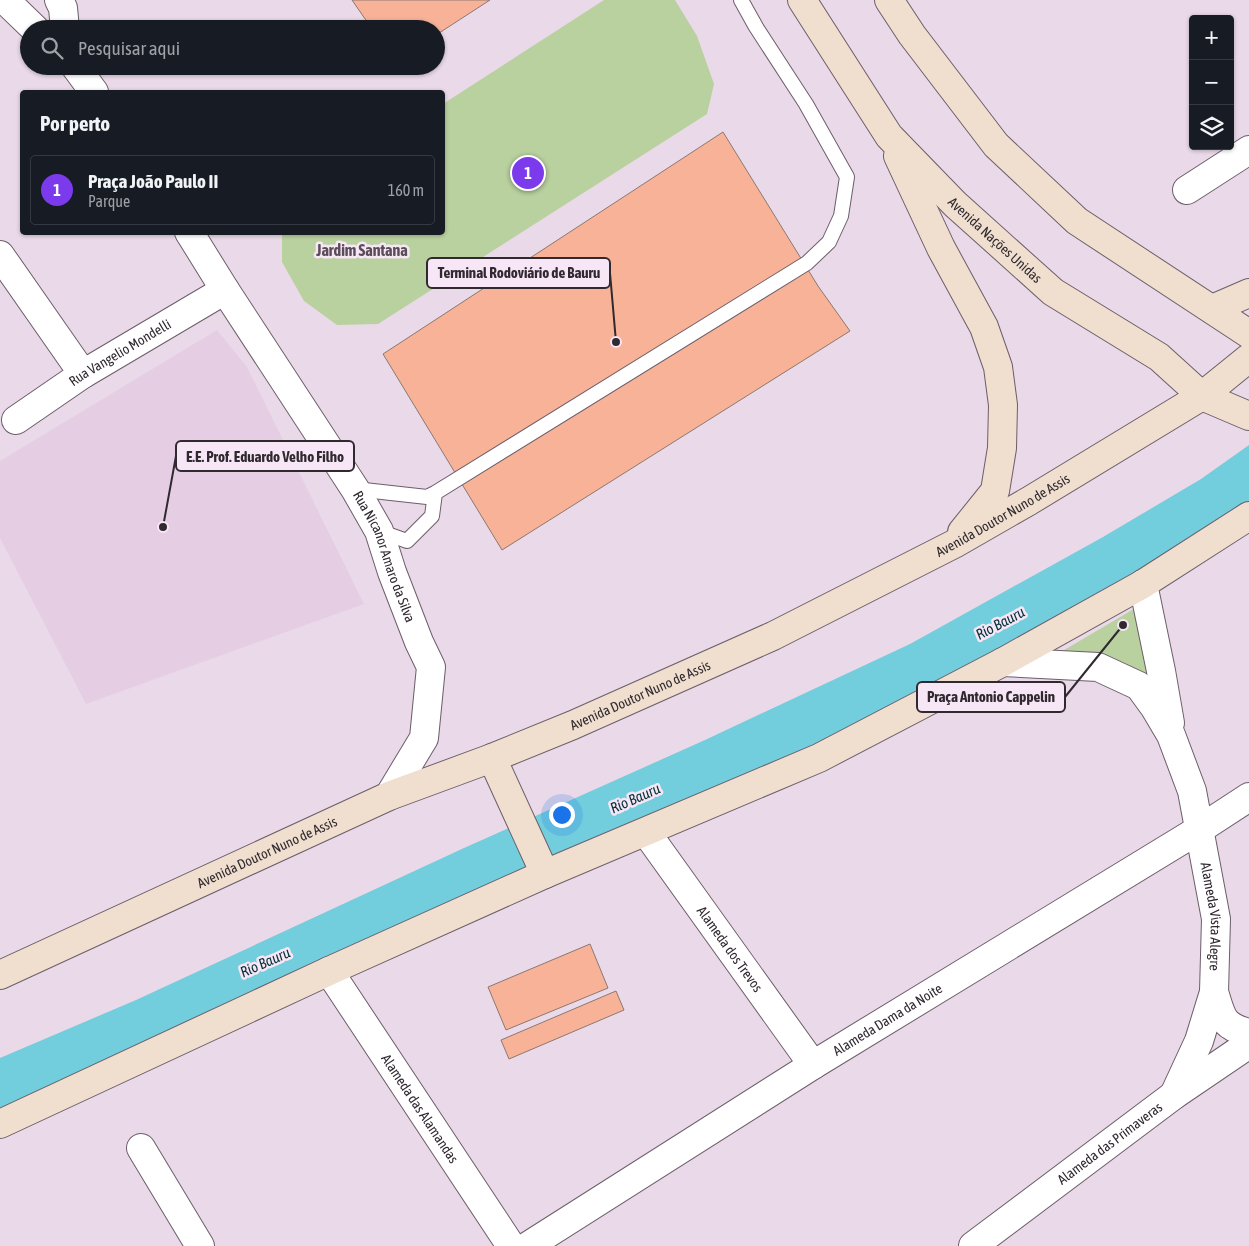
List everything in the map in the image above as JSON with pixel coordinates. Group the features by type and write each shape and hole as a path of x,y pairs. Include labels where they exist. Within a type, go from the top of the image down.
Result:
{"main road":[{"name":"Avenida Nações Unidas","path":"802,0 889,136 955,204 1053,292 1159,357 1202,396 1248,415"},
{"path":"889,0 912,35 996,145 1077,221 1249,334"},
{"path":"889,136 941,248 984,327 998,366 1003,405 1002,448 995,491 954,544"},
{"path":"1212,308 1249,293"},
{"name":"Avenida Doutor Nuno de Assis","path":"0,975 389,796 492,758 573,725 772,636 954,544 1029,501 1202,396 1249,358"},
{"path":"0,1124 329,971 545,874 819,758 1003,662 1143,584 1249,516"},
{"path":"492,758 545,874"}],"street":[{"path":"5,0 26,20"},
{"path":"59,0 63,8 64,20"},
{"path":"82,75 93,90"},
{"path":"1187,190 1249,150"},
{"name":"Rua Nicanor Amaro da Silva","path":"191,235 355,488 378,531 419,642 431,667 424,738 389,796"},
{"path":"0,255 83,374"},
{"name":"Rua Vangelio Mondelli","path":"16,420 83,374 225,290"},
{"path":"1143,584 1161,671 1171,735"},
{"path":"1003,662 1098,667 1139,686 1156,708 1171,735"},
{"name":"Alameda Vista Alegre","path":"1171,735 1192,791 1216,919 1214,992 1199,1041 1174,1095"},
{"name":"Alameda Dama da Noite","path":"528,1246 813,1065 1200,829 1249,797"},
{"name":"Alameda dos Trevos","path":"646,832 813,1065"},
{"name":"Alameda das Alamandas","path":"329,971 511,1246"},
{"path":"1214,992 1223,1020 1238,1030 1249,1033"},
{"name":"Alameda das Primaveras","path":"973,1246 1174,1095 1249,1044"},
{"path":"141,1148 200,1246"}],"lane":[{"path":"355,488 427,497 435,493 807,264 830,242 841,216 847,177 806,104 756,27 741,0"},
{"path":"378,531 407,541 432,516 435,493"}],"shaded area":[{"path":"217,330 247,367 364,604 86,704 0,538 0,461"}],"green space":[{"path":"604,0 675,0 697,36 714,84 707,114 378,324 337,325 304,301 282,262 282,235 445,235 445,103"},
{"path":"1139,606 1141,644 1148,676 1120,661 1087,652 1054,656"}],"water":[{"name":"Rio Bauru","path":"1249,445 1249,507 919,701 0,1112 0,1058 136,1000 464,848 705,740 910,644 1103,537 1201,479"}],"building":[{"path":"352,0 490,0 445,29 445,20 366,20"},
{"path":"723,132 818,286 850,331 502,550 383,354"},
{"path":"590,944 608,988 506,1030 488,987"},
{"path":"616,991 624,1010 509,1059 501,1040"}],"place":[{"name":"Praça João Paulo II","path":"528,173"},
{"name":"Terminal Rodoviário de Bauru","path":"616,342"},
{"name":"E.E. Prof. Eduardo Velho Filho","path":"163,527"},
{"name":"Praça Antonio Cappelin","path":"1123,625"}],"district":[{"name":"Jardim Santana","path":"362,250"}]}
